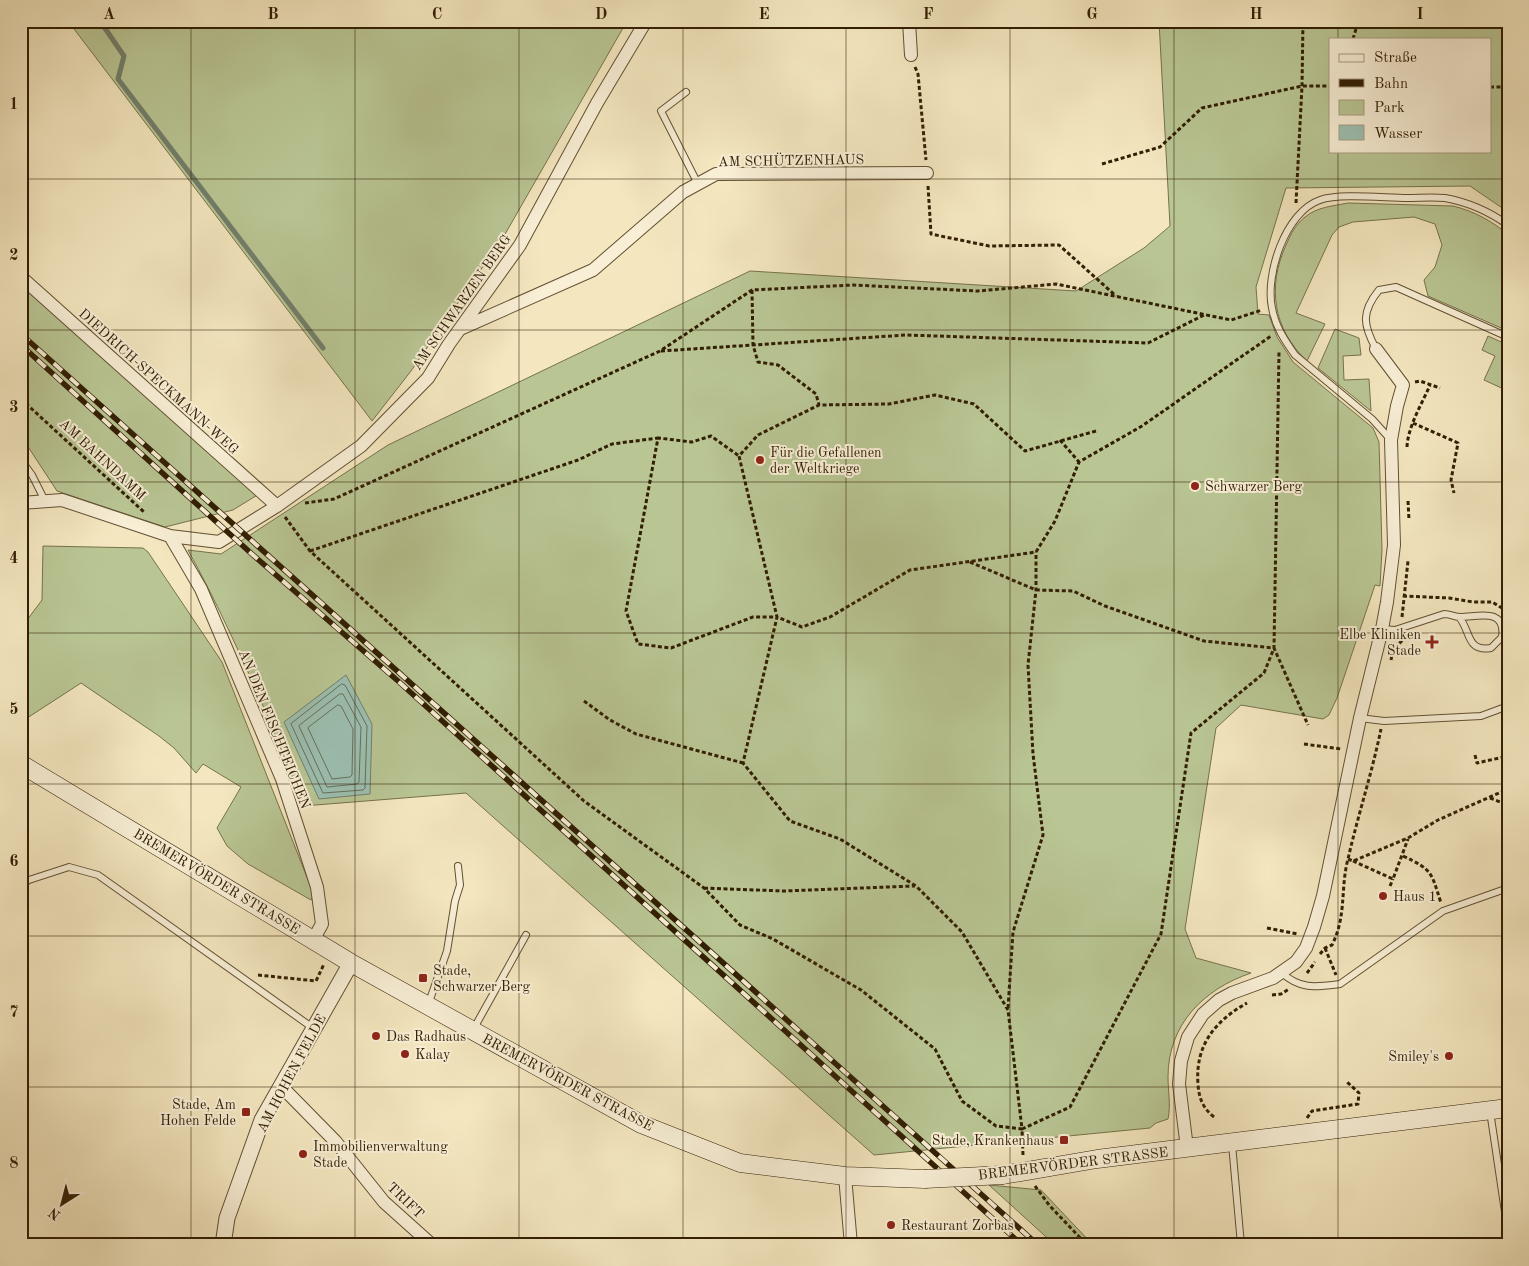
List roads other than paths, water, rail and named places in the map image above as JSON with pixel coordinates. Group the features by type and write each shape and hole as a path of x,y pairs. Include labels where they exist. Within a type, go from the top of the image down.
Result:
{"main road":[{"name":"BREMERVÖRDER STRASSE","path":"21,764 352,964 641,1124 740,1163 845,1176 925,1179 1003,1175 1097,1159 1508,1108"}],"street":[{"name":"AM SCHWARZEN BERG","path":"21,503 62,500 170,536 219,542 277,506 361,446 428,378 460,328 520,245 597,103 646,21"},
{"path":"909,21 911,55"},
{"name":"AM SCHÜTZENHAUS","path":"460,328 593,270 683,192 716,174 927,173"},
{"name":"DIEDRICH-SPECKMANN-WEG","path":"21,277 277,506"},
{"path":"1187,1148 1179,1084 1183,1050 1188,1037 1203,1014 1219,1000 1232,993 1273,978 1296,962 1302,955 1311,937 1330,861 1360,718 1382,629 1392,568 1394,545 1391,440 1403,385 1376,349"},
{"name":"AN DEN FISCHTEICHEN","path":"170,536 201,589 282,779 317,887 322,924 313,940"},
{"name":"AM HOHEN FELDE","path":"223,1245 227,1218 262,1120 352,964"},
{"name":"TRIFT","path":"281,1086 336,1142 384,1202 432,1245"},
{"path":"845,1176 851,1245"}],"lane":[{"path":"686,92 661,111 698,184"},
{"path":"1391,440 1372,419 1295,356 1286,344 1279,330 1272,307 1271,284 1277,254 1284,238 1295,219 1308,207 1320,200 1346,197 1445,198 1474,207 1508,225"},
{"path":"1376,349 1367,331 1365,318 1368,307 1379,290 1391,287 1396,287 1506,336 1508,342"},
{"path":"21,460 32,475 45,501"},
{"path":"1382,629 1395,630 1444,614 1459,617 1490,615 1501,624 1502,638 1491,648 1475,646 1470,641 1466,626 1459,617"},
{"path":"1360,718 1384,721 1481,716 1508,706"},
{"path":"428,1006 447,951 455,901 460,885 458,866"},
{"path":"21,885 29,880 69,867 98,875 314,1029"},
{"path":"1282,973 1304,986 1340,984 1443,911 1508,888"},
{"path":"473,1031 526,935"},
{"path":"1490,1110 1508,1232"},
{"path":"1232,1142 1241,1245"}],"water":[{"path":"346,675 372,724 370,794 319,799 284,722"}],"waterway":[{"path":"100,21 124,56 118,79 323,348"}],"railway":[{"path":"21,334 1038,1245"},
{"path":"21,345 253,555 398,681 1022,1245"}],"place":[{"name":"Für die Gefallenen der Weltkriege","path":"760,460"},
{"name":"Schwarzer Berg","path":"1195,486"},
{"name":"Elbe Kliniken Stade","path":"1432,642"},
{"name":"Haus 1","path":"1383,896"},
{"name":"Stade, Schwarzer Berg","path":"423,978"},
{"name":"Das Radhaus","path":"376,1036"},
{"name":"Kalay","path":"405,1054"},
{"name":"Smiley's","path":"1449,1056"},
{"name":"Stade, Am Hohen Felde","path":"246,1112"},
{"name":"Stade, Krankenhaus","path":"1064,1140"},
{"name":"Immobilienverwaltung Stade","path":"303,1154"},
{"name":"Restaurant Zorbas","path":"891,1225"}]}
